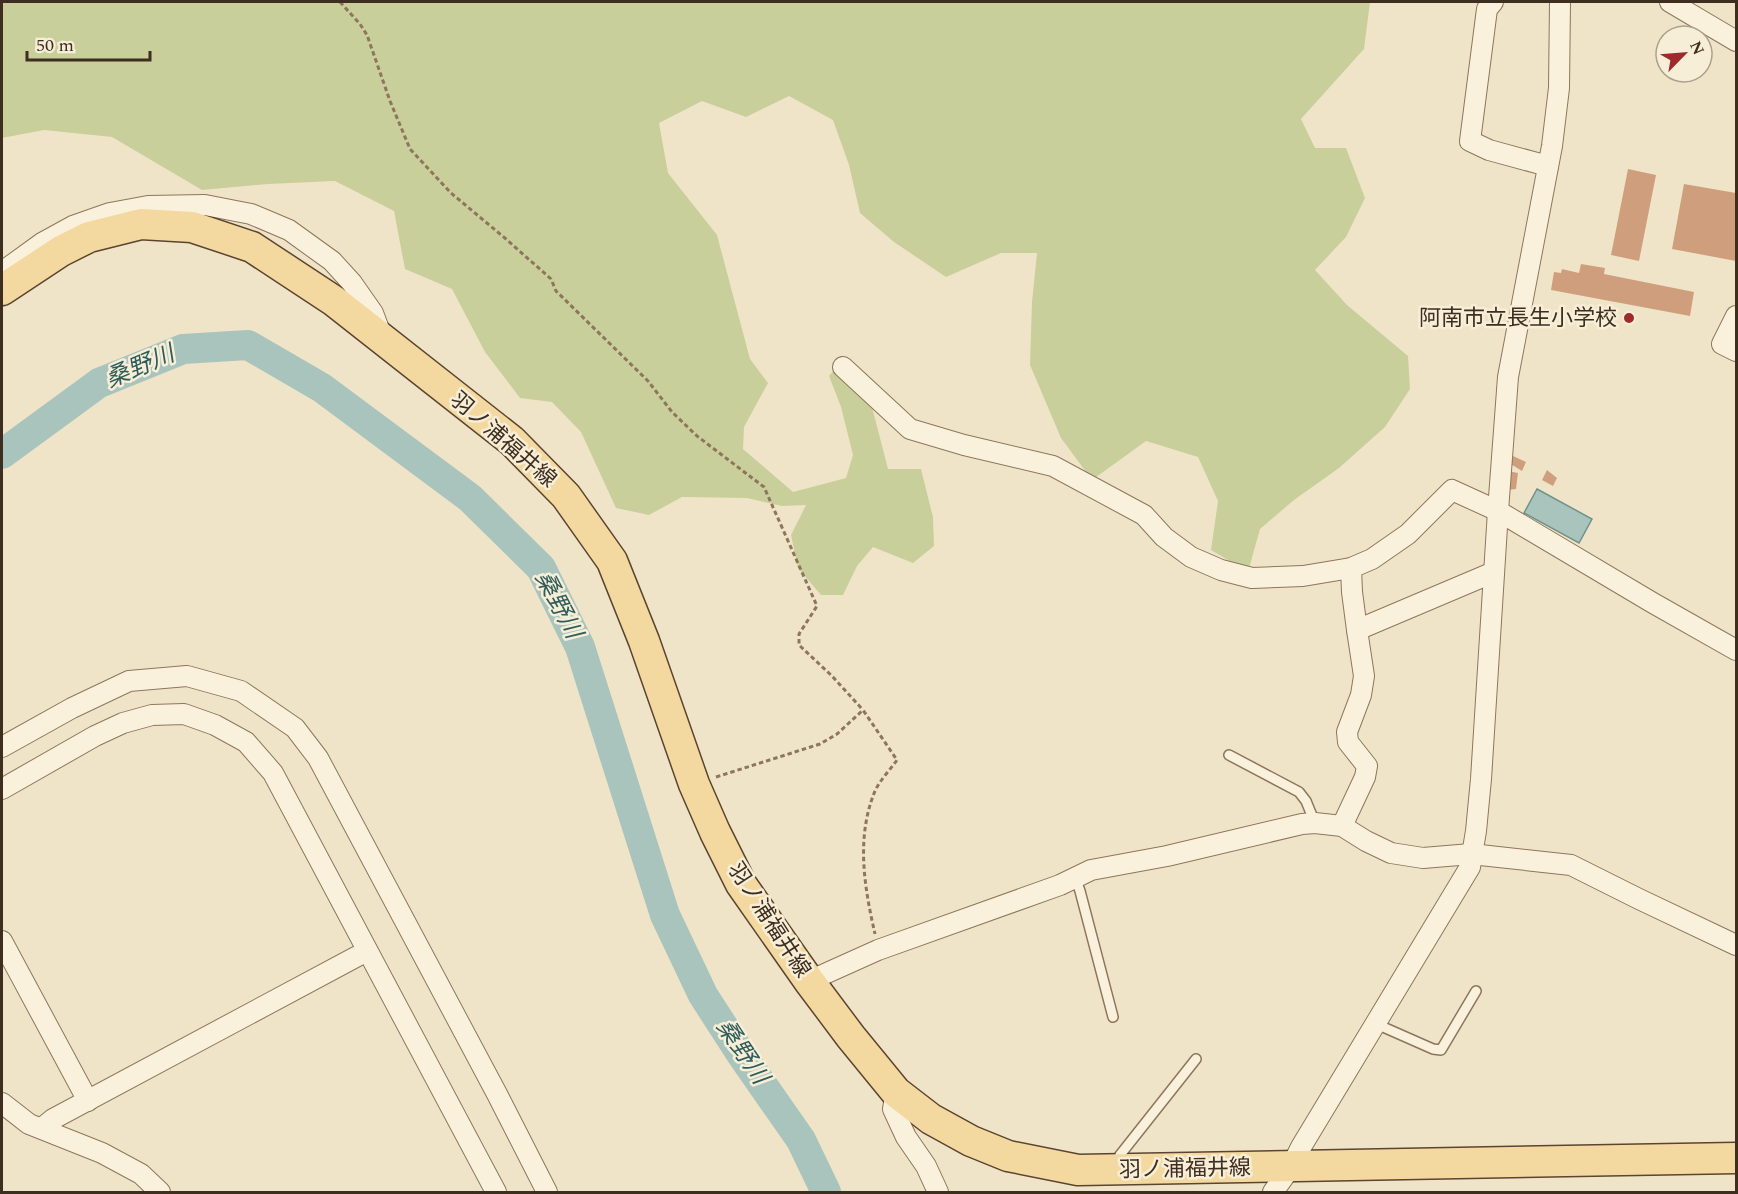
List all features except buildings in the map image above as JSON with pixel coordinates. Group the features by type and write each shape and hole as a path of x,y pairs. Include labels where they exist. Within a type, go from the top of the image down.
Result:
{"main road":[{"name":"羽ノ浦福井線","path":"2,284 61,250 89,237 141,224 192,227 252,247 334,301 512,441 566,496 612,561 644,641 694,784 741,884 809,981 896,1092 931,1119 971,1141 1008,1156 1078,1170 1737,1158"}],"street":[{"path":"1493,2 1487,9 1470,141 1489,150 1548,166"},
{"path":"1273,1192 1291,1167 1300,1147 1470,867 1482,769 1508,377 1552,146 1559,88 1560,2"},
{"path":"1670,2 1737,41"},
{"path":"1737,316 1722,344 1737,351"},
{"path":"843,367 910,429 964,445 1053,466 1144,515 1164,537 1191,557 1221,570 1252,578 1303,576 1351,568 1372,559 1395,544 1452,490 1498,511 1737,650"},
{"path":"1342,826 1365,777 1367,766 1348,741 1347,732 1361,695 1364,676 1352,592 1351,568"},
{"path":"1357,630 1494,572"},
{"path":"2,747 72,708 129,681 187,676 242,691 295,728 318,758 498,1094 547,1192"},
{"path":"2,789 95,736 123,723 152,715 184,714 215,725 246,742 273,773 496,1192"},
{"path":"809,981 878,950 1060,885 1091,870 1167,856 1302,824 1315,823 1342,826 1391,853 1423,858 1471,854 1571,865 1737,945"},
{"path":"2,941 88,1101"},
{"path":"42,1128 53,1119 367,951"},
{"path":"896,1092 893,1108 906,1137 926,1166 938,1192"},
{"path":"2,1103 29,1124 112,1158 141,1174 160,1192"}],"lane":[{"path":"1229,755 1299,792 1306,801 1315,823"},
{"path":"1075,877 1113,1017"},
{"path":"1374,1023 1433,1049 1441,1050 1476,991"},
{"path":"1115,1169 1120,1155 1196,1059"}],"path":[{"path":"340,2 367,35 410,149 451,193 551,279 556,291 640,373 672,412 764,487 817,606 799,634 799,645 863,710 897,760 876,789 863,845 867,896 878,950"},
{"path":"694,784 820,744 837,734 863,710"}],"green space":[{"path":"2,2 1370,2 1364,49 1301,119 1315,148 1346,148 1365,198 1346,237 1315,270 1347,305 1408,356 1410,389 1385,427 1339,468 1294,500 1260,529 1248,572 1211,550 1218,501 1198,457 1146,441 1092,480 1061,438 1030,365 1032,302 1037,253 1001,253 946,277 894,242 860,213 849,165 833,120 789,96 746,117 702,101 659,123 668,173 717,235 750,359 768,383 744,427 743,449 793,492 846,478 853,455 841,407 829,376 836,368 871,403 888,469 921,469 933,517 934,546 913,563 873,547 857,566 843,595 821,595 798,568 791,535 806,505 782,506 747,498 682,497 649,515 616,508 581,432 552,402 520,398 485,352 452,289 405,269 394,211 335,181 202,190 112,137 44,130 2,138"}],"water":[{"path":"1537,489 1592,519 1579,543 1524,513"}],"waterway":[{"name":"桑野川","path":"2,454 99,383 183,349 248,345 322,388 470,498 541,568 580,647 665,915 703,995 801,1140 826,1192"}],"place":[{"name":"阿南市立長生小学校","path":"1629,318"}]}
